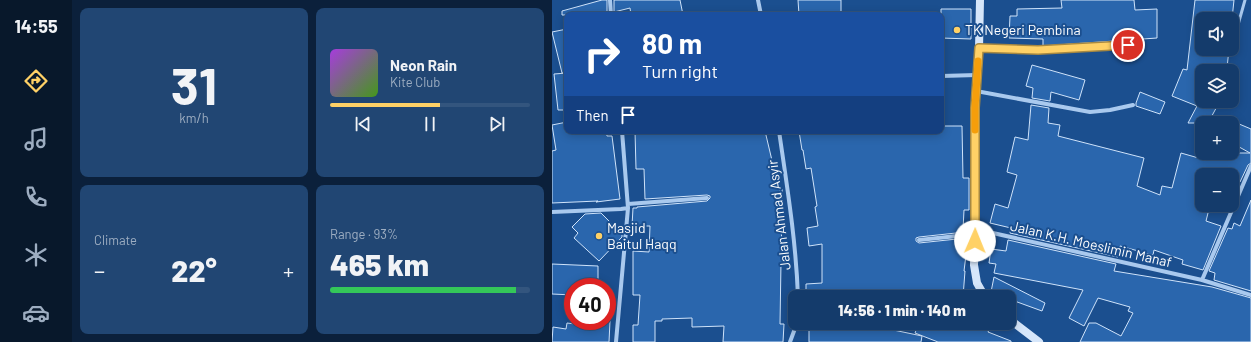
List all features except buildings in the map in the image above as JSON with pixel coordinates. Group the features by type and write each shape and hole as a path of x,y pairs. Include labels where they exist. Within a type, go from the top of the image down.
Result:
{"street":[{"path":"610,0 611,12"},
{"path":"758,0 760,12"},
{"path":"980,0 979,48 975,108 974,265 977,284 981,290"},
{"path":"979,48 1038,50 1128,45"},
{"path":"944,76 977,75"},
{"path":"976,91 1090,112 1110,110 1132,105"},
{"path":"616,342 628,206 622,134"},
{"name":"Jalan Ahmad Asyir","path":"779,134 790,207 798,290"},
{"path":"1202,280 1251,166"},
{"path":"552,212 621,209 628,206 707,198"},
{"path":"919,240 957,236 975,229"},
{"name":"Jalan K.H. Moeslimin Manaf","path":"975,229 1202,280 1251,295"},
{"path":"1016,324 1039,342"},
{"path":"790,342 794,330"}],"lane":[{"path":"1239,21 1245,0"}],"slow traffic":[{"path":"975,130 978,61"}],"place":[{"name":"TK Negeri Pembina","path":"957,30"},
{"name":"Masjid Baitul Haqq","path":"599,236"}],"route":[{"path":"975,241 975,108 979,48 1038,50 1128,45"}]}
